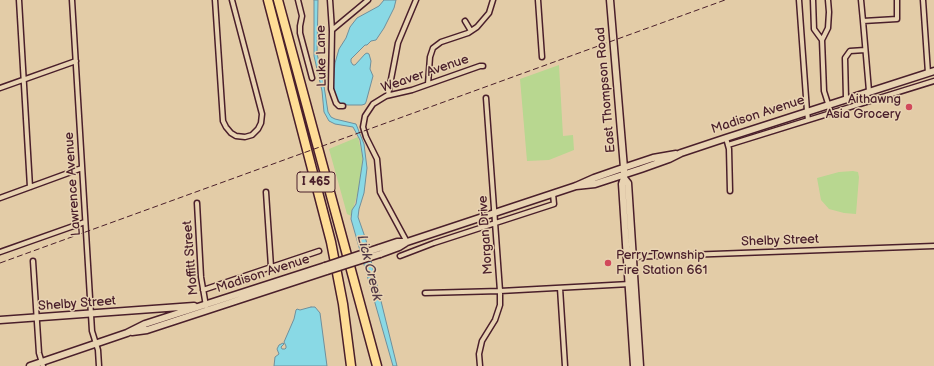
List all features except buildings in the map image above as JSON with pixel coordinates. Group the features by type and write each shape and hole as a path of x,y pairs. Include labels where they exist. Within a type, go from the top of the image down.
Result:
{"highway":[{"name":"I 465","path":"268,0 331,242 343,304 351,366"},
{"name":"I 465","path":"278,0 377,366"}],"main road":[{"name":"East Thompson Road","path":"610,0 624,174 622,184 630,258 634,366"},
{"name":"Madison Avenue","path":"127,333 147,330 198,310 380,251 397,242 407,242 576,186 595,184 806,111 931,72"},
{"name":"East Thompson Road","path":"631,284 640,366"},
{"name":"Shelby Street","path":"155,310 164,308 198,310"},
{"name":"Shelby Street","path":"0,320 155,310 181,312"},
{"path":"155,310 160,314 161,319"},
{"name":"Madison Avenue","path":"30,366 42,364 127,333 145,324 181,312 198,310"}],"street":[{"path":"19,0 30,187"},
{"name":"Lawrence Avenue","path":"72,0 92,333 98,350 99,366"},
{"path":"215,0 223,121 231,133 240,137 249,136 258,129 262,119 262,114 232,0"},
{"path":"298,0 302,18 300,33 312,78"},
{"name":"Luke Lane","path":"330,0 332,30 331,88 336,103 339,106 343,106"},
{"path":"332,30 368,0"},
{"path":"388,96 398,44 416,0"},
{"path":"428,84 430,57 433,48 443,41 470,31 484,20 494,0"},
{"path":"538,0 542,57"},
{"path":"799,0 806,111 808,120"},
{"path":"813,0 814,29 822,40"},
{"path":"828,0 828,28 822,40 824,91 830,113"},
{"path":"861,0 869,91"},
{"path":"863,21 897,19 897,0"},
{"path":"923,0 931,72"},
{"path":"465,21 470,31"},
{"path":"846,98 845,58 850,51 865,50"},
{"path":"0,88 76,61"},
{"name":"Weaver Avenue","path":"407,242 381,195 378,185 377,158 364,132 363,127 365,116 369,109 381,98 483,66"},
{"path":"913,78 916,86"},
{"name":"Madison Avenue","path":"728,145 934,81"},
{"name":"Morgan Drive","path":"480,366 480,348 500,305 486,98"},
{"path":"726,138 729,149 730,191"},
{"path":"0,198 82,168"},
{"path":"266,192 271,267"},
{"path":"400,256 434,243 554,204 552,194"},
{"name":"Moffitt Street","path":"197,203 203,290 207,307"},
{"path":"0,252 85,222"},
{"name":"Shelby Street","path":"630,258 934,246"},
{"path":"203,290 319,250"},
{"path":"33,261 39,353 42,364"},
{"path":"425,293 500,291 631,284"},
{"path":"560,288 565,366"}],"green space":[{"path":"559,65 563,136 573,135 574,150 549,160 527,161 520,79"},
{"path":"358,137 363,159 358,192 351,216 347,214 329,149"},
{"path":"839,172 858,172 859,177 856,214 844,213 829,209 821,200 817,178"}],"water":[{"name":"Lick Creek","path":"314,0 318,0 317,54 322,73 328,112 331,117 335,119 356,124 364,144 367,168 364,193 358,217 366,240 397,366 393,366 351,219 352,210 356,204 363,159 360,140 353,127 335,124 329,121 324,112 322,91 314,56"},
{"path":"384,0 396,0 394,8 384,28 376,40 365,45 351,59 353,65 355,65 365,54 369,54 371,61 370,69 373,76 366,102 362,105 340,104 336,97 333,85 335,63 339,49 346,38 350,27 357,18 379,6"},
{"path":"315,307 320,313 327,366 274,366 275,357 279,354 277,349 279,345 283,343 284,344 281,347 282,349 286,348 284,342 294,319 296,310"}],"railway":[{"path":"0,263 725,0"}],"place":[{"name":"Aithawng Asia Grocery","path":"909,107"},
{"name":"Perry Township Fire Station 661","path":"608,263"}]}
